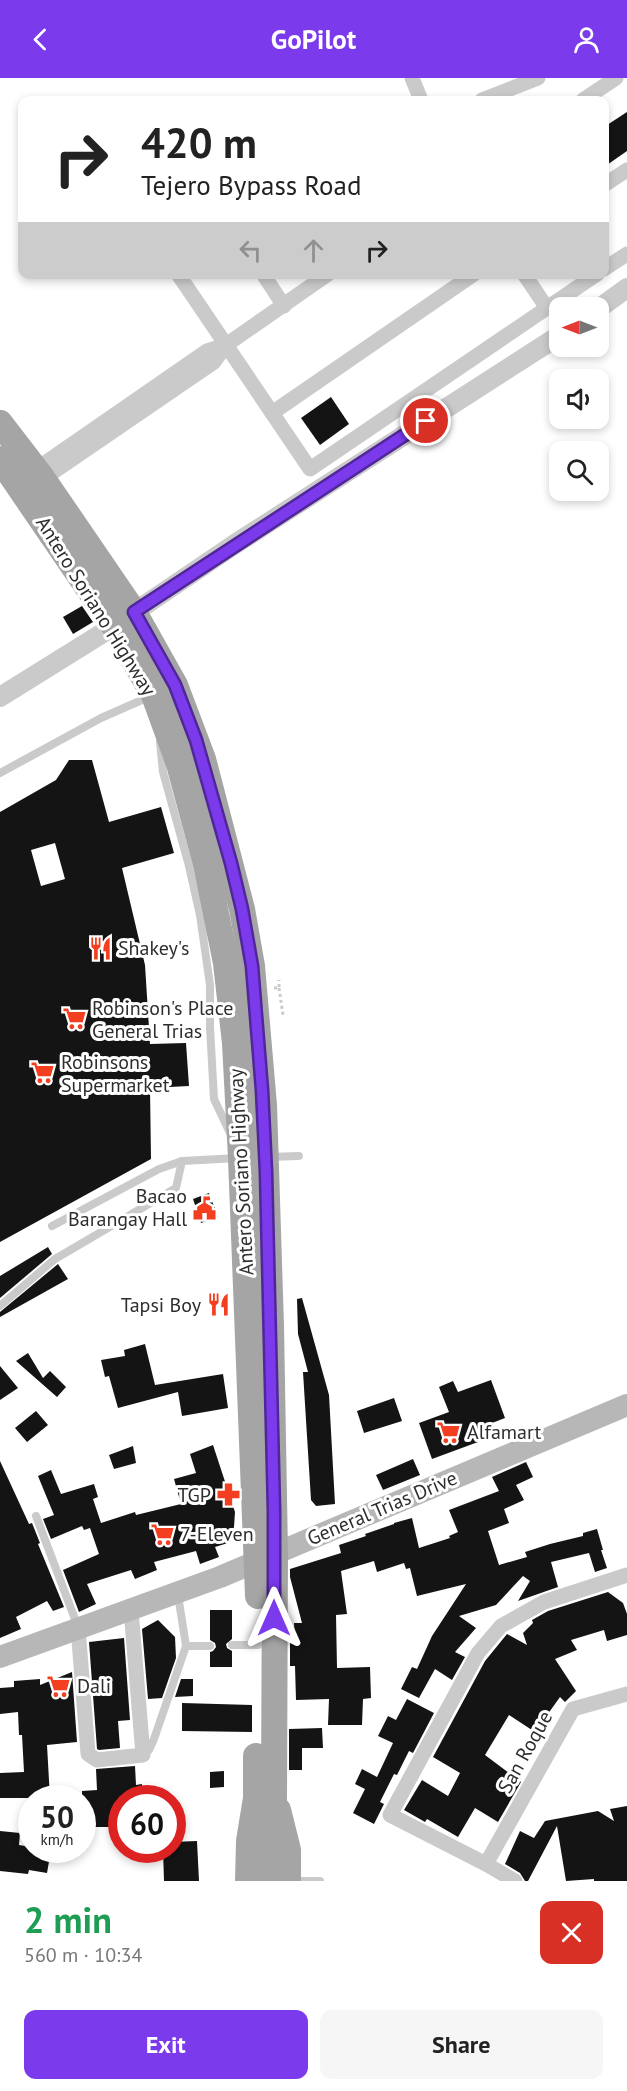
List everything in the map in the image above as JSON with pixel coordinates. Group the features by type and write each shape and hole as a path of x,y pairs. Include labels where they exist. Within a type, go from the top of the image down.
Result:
{"main road":[{"name":"Antero Soriano Highway","path":"0,423 39,475 124,619 166,724 182,776 216,912 226,963 235,1043 253,1158"},
{"name":"Antero Soriano Highway","path":"0,459 175,685 190,722 216,807 242,909 252,966 259,1046 253,1158 266,1557 265,1798 261,1850 267,1881"},
{"name":"General Trias Drive","path":"0,1657 177,1594 627,1405"},
{"name":"Antero Soriano Highway","path":"266,1557 258,1645 265,1798 288,1850 288,1881"},
{"name":"Antero Soriano Highway","path":"248,1881 261,1850"}],"street":[{"path":"412,78 419,96"},
{"path":"492,96 538,78"},
{"path":"588,96 616,78"},
{"path":"609,182 627,170"},
{"path":"609,266 627,254"},
{"path":"181,279 310,469 590,279"},
{"path":"266,279 284,306"},
{"path":"39,475 183,375 207,351 226,345 321,279"},
{"path":"272,413 467,279"},
{"path":"528,279 548,308"},
{"path":"609,301 627,288"},
{"path":"0,697 124,619 549,342"},
{"path":"515,1881 390,1815 478,1653 501,1626 544,1602 627,1575"},
{"path":"78,1628 88,1754 97,1760 143,1755 131,1610"},
{"name":"San Roque","path":"486,1864 573,1708 627,1694"}],"lane":[{"path":"0,773 101,718 154,695"},
{"path":"52,1226 159,1169 182,1161 299,1156"},
{"path":"0,1306 55,1259 176,1188 182,1161"},
{"path":"36,1516 78,1628"},
{"path":"143,1755 149,1750 154,1739 186,1646 177,1594"},
{"path":"232,1645 258,1645"},
{"path":"186,1646 210,1646"},
{"path":"293,1881 320,1881"}],"path":[{"path":"279,988 283,1016"}],"building":[{"path":"627,112 627,151 609,164 609,124"},
{"path":"331,397 349,424 320,445 301,418"},
{"path":"82,606 93,622 73,634 63,617"},
{"name":"Robinson's Place General Trias","path":"69,760 92,760 109,822 161,807 174,853 122,868 145,965 150,1044 186,1043 189,1086 150,1088 151,1159 0,1242 0,812 56,780","holes":["55,843 65,879 41,886 31,850"]},
{"name":"Bacao Barangay Hall","path":"209,1193 218,1217 201,1223 193,1199"},
{"path":"48,1247 52,1254 0,1298 0,1276"},
{"path":"58,1264 68,1279 0,1317 0,1312"},
{"path":"302,1298 329,1395 335,1504 316,1506 311,1500 303,1372 308,1372 298,1334 297,1299"},
{"path":"145,1344 155,1385 223,1374 228,1408 182,1416 178,1392 118,1408 109,1376 105,1377 101,1360 125,1356 124,1350"},
{"path":"28,1353 43,1378 50,1371 66,1387 57,1397 16,1361"},
{"path":"0,1366 18,1388 0,1400"},
{"path":"491,1380 505,1418 474,1430 478,1442 432,1459 419,1423 449,1412 439,1387 453,1381 458,1392"},
{"path":"394,1398 402,1421 364,1433 357,1411"},
{"path":"36,1411 48,1425 27,1442 15,1428"},
{"path":"213,1445 235,1512 234,1527 228,1543 215,1547 219,1557 200,1564 196,1551 154,1562 157,1570 135,1579 131,1570 87,1584 96,1604 79,1612 63,1570 99,1554 90,1528 84,1530 82,1526 51,1539 43,1519 54,1515 38,1476 51,1470 61,1494 94,1484 98,1497 93,1499 101,1523 135,1512 136,1515 181,1504 174,1479 196,1473 190,1454"},
{"path":"133,1446 136,1463 114,1469 109,1455"},
{"path":"413,1459 420,1475 383,1490 376,1475"},
{"path":"0,1461 29,1524 32,1523 40,1543 38,1544 64,1607 53,1611 47,1601 16,1617 21,1629 0,1638"},
{"path":"526,1462 533,1477 516,1485 524,1500 504,1509 509,1523 488,1531 499,1565 527,1557 525,1552 583,1536 583,1533 597,1529 607,1568 595,1572 589,1553 551,1562 558,1587 518,1601 530,1581 523,1576 496,1605 459,1616 476,1628 455,1652 465,1657 452,1680 435,1669 419,1698 401,1689 412,1667 417,1669 432,1636 466,1584 417,1596 410,1568 406,1569 404,1563 377,1572 374,1561 341,1571 347,1614 336,1615 337,1668 370,1667 371,1698 363,1699 362,1725 328,1725 329,1699 296,1700 295,1666 290,1666 290,1640 295,1639 294,1623 302,1623 290,1569 341,1553 339,1545 412,1518 419,1548 450,1538 449,1536 458,1532 449,1510 499,1491 492,1477"},
{"path":"608,1592 623,1603 627,1614 627,1635 607,1641 604,1630 571,1640 577,1650 555,1659 576,1691 565,1702 560,1697 535,1732 509,1715 485,1755 521,1782 498,1822 475,1808 458,1837 427,1819 425,1822 404,1810 422,1780 448,1796 460,1773 433,1757 485,1661 507,1634 527,1645 523,1633 533,1623 532,1620 548,1611"},
{"path":"210,1610 232,1610 232,1639 226,1644 227,1648 232,1651 232,1667 210,1667 210,1652 216,1647 215,1643 210,1640"},
{"path":"158,1620 175,1637 176,1658 162,1698 148,1699 142,1629"},
{"path":"124,1638 130,1720 118,1721 120,1748 99,1750 97,1749 89,1642"},
{"path":"72,1672 77,1742 47,1745 49,1785 18,1785 18,1798 0,1798 0,1773 24,1772 18,1712 0,1714 0,1688 14,1687 14,1681 40,1679 40,1685"},
{"path":"181,1679 193,1679 193,1696 175,1697"},
{"path":"407,1699 434,1713 413,1753 409,1751 397,1775 394,1774 380,1802 384,1804 374,1824 353,1813 365,1789 355,1784 362,1769 377,1777 393,1743 378,1736 388,1716 396,1720"},
{"path":"182,1703 252,1705 252,1732 182,1731"},
{"path":"322,1728 323,1748 302,1748 302,1770 289,1770 289,1729"},
{"path":"135,1766 136,1785 108,1785 108,1827 96,1827 96,1769"},
{"path":"224,1771 224,1787 210,1788 210,1772"},
{"path":"627,1806 627,1881 594,1881 594,1879 566,1881 557,1826 528,1881 505,1864 520,1831 534,1838 545,1821 598,1811 614,1821 610,1809"},
{"path":"0,1831 18,1833 18,1863 49,1863 47,1873 29,1870 28,1874 0,1871"},
{"path":"186,1841 197,1841 199,1881 164,1881 163,1863 186,1863"}],"place":[{"name":"Shakey's","path":"100,948"},
{"name":"Robinson's Place General Trias","path":"74,1019"},
{"name":"Robinsons Supermarket","path":"43,1073"},
{"name":"Bacao Barangay Hall","path":"205,1208"},
{"name":"Tapsi Boy","path":"219,1305"},
{"name":"Alfamart","path":"449,1432"},
{"name":"TGP","path":"229,1495"},
{"name":"7-Eleven","path":"162,1534"},
{"name":"Dali","path":"59,1686"}],"route":[{"path":"274,1618 271,1326 266,1172 259,1037 252,966 231,863 196,740 175,685 134,612 426,421"}]}
